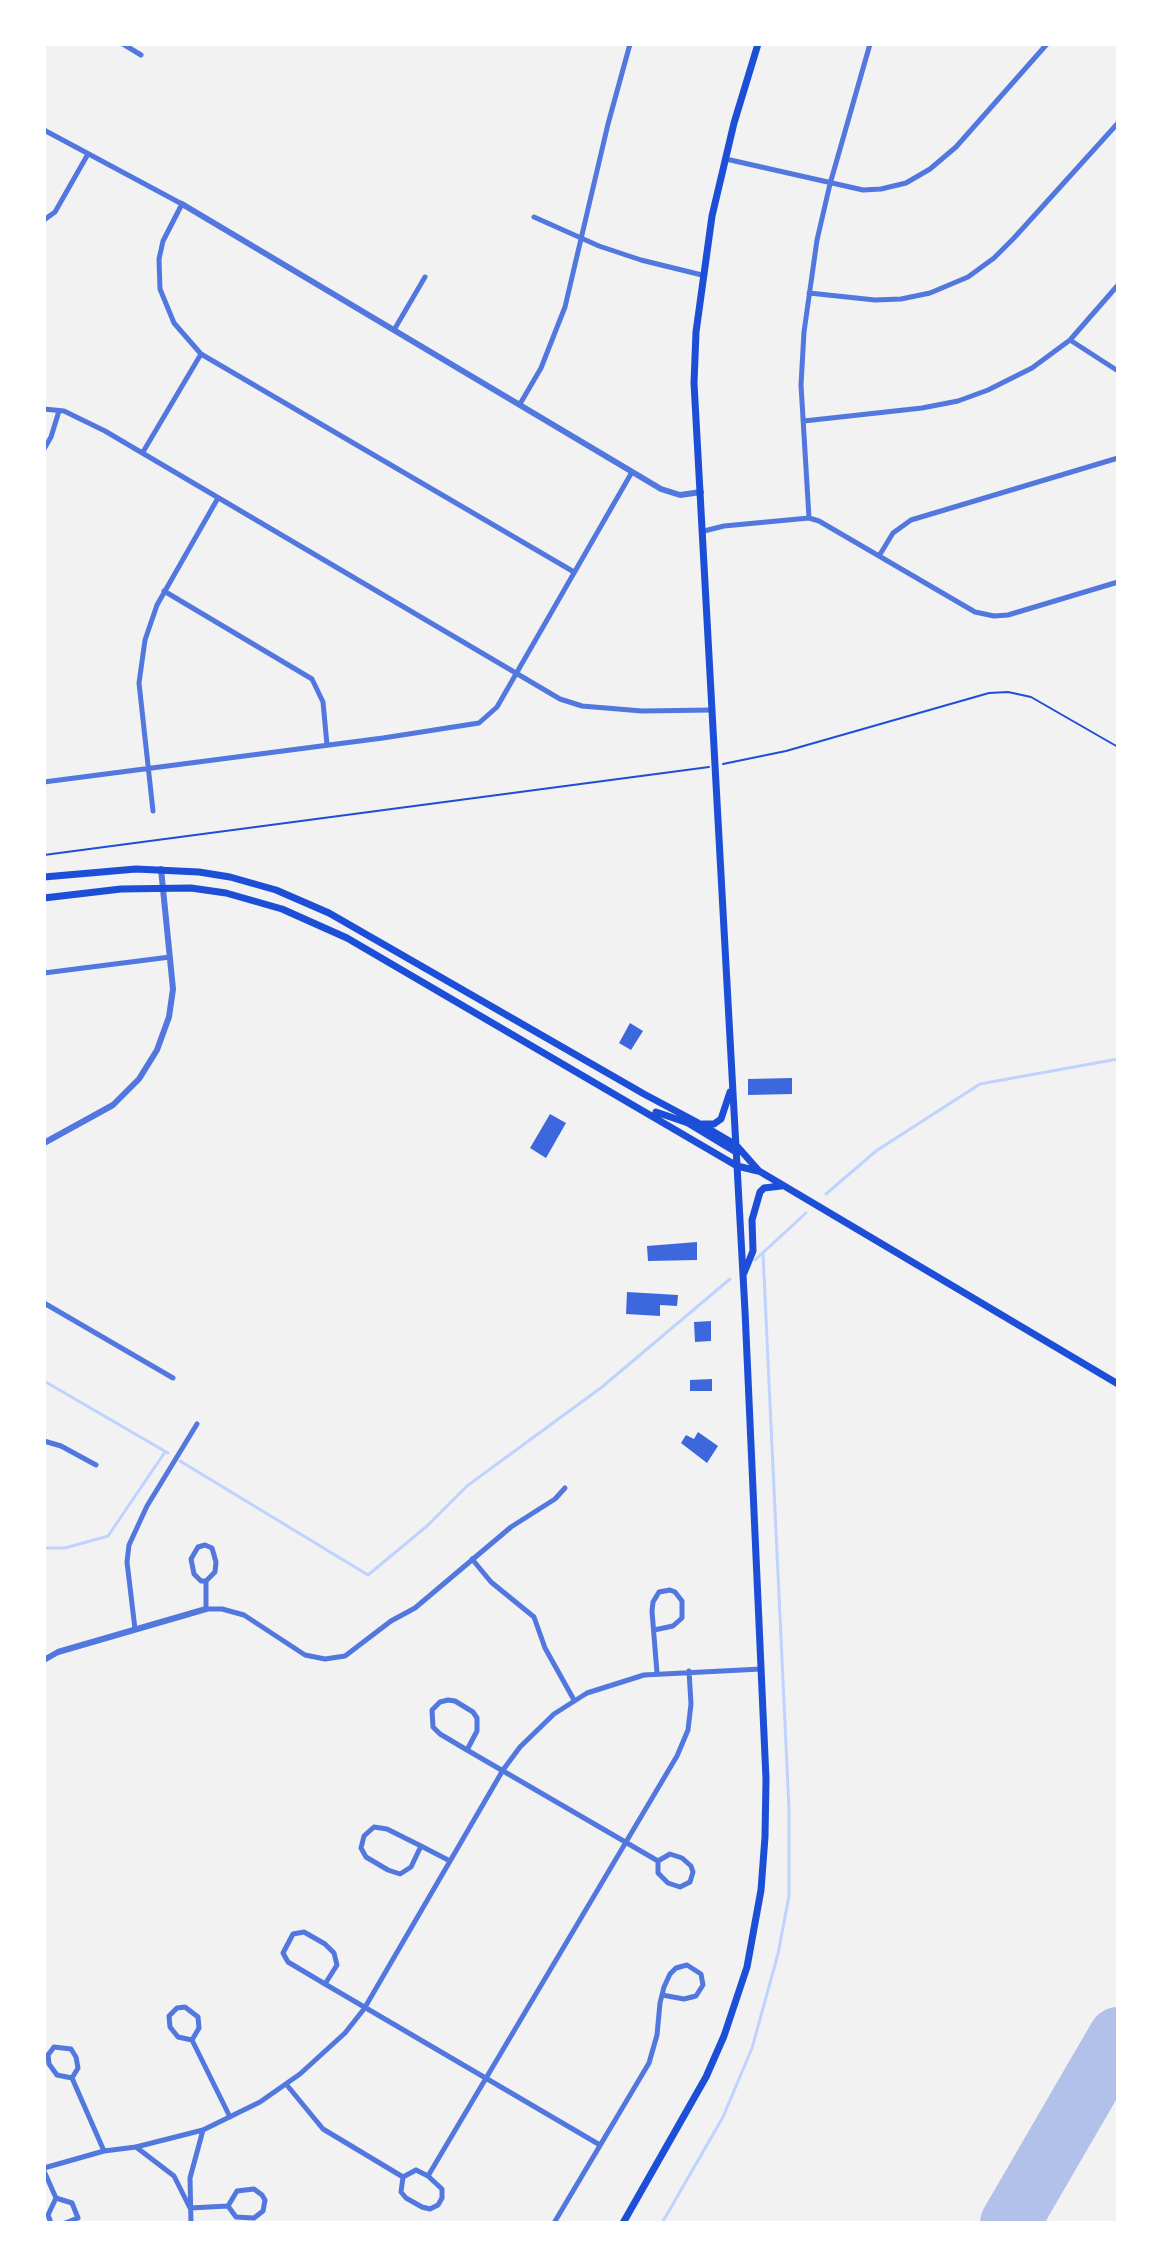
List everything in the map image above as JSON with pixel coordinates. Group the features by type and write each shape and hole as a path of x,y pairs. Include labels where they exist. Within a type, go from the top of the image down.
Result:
{"main road":[{"path":"623,2223 706,2077 724,2036 747,1967 761,1890 765,1837 766,1779 743,1275 694,369 702,275 725,159 758,44"},
{"path":"44,877 105,870 161,869 230,877 276,890 329,913 702,1125 736,1149 759,1171 1118,1384"},
{"path":"44,898 163,887 226,893 267,903 309,919 347,938 737,1166 759,1171"},
{"path":"702,1125 714,1124 721,1119 732,1083"},
{"path":"635,1105 688,1123 736,1149"},
{"path":"743,1275 753,1251 752,1220 760,1192 764,1188 783,1185"}],"street":[{"path":"123,44 141,55"},
{"path":"520,404 541,368 559,323 630,44"},
{"path":"809,518 802,365 809,293 830,184 870,44"},
{"path":"725,159 863,190 906,183 930,169 956,147 1047,44"},
{"path":"809,293 875,300 901,299 930,293 968,277 1014,238 1118,123"},
{"path":"44,130 182,204 670,493 690,495 701,492"},
{"path":"44,220 55,212 88,154"},
{"path":"182,204 163,241 159,259 160,289 174,323 201,354 574,572"},
{"path":"534,217 641,260 702,275"},
{"path":"394,330 425,277"},
{"path":"804,421 958,401 1009,380 1070,340 1118,285"},
{"path":"1070,340 1118,371"},
{"path":"143,452 201,354"},
{"path":"44,409 78,416 143,452 560,699 582,706 642,711 712,710"},
{"path":"44,449 59,411"},
{"path":"879,556 893,533 911,520 1118,458"},
{"path":"44,782 479,723 492,714 632,472"},
{"path":"153,811 139,683 148,628 164,591 218,498"},
{"path":"704,531 724,526 809,518 827,525 975,612 994,616 1008,615 1118,582"},
{"path":"164,591 312,679 323,702 327,745"},
{"path":"44,1143 73,1130 113,1105 149,1065 169,1017 173,989 161,869"},
{"path":"44,973 171,957"},
{"path":"44,1303 173,1378"},
{"path":"135,1629 127,1562 129,1545 147,1506 197,1424"},
{"path":"44,1441 61,1446 96,1465"},
{"path":"44,1660 58,1652 206,1609 222,1609 244,1615 296,1651 315,1658 345,1656 391,1621 415,1608 511,1527 555,1499 565,1488"},
{"path":"206,1581 201,1581 194,1574 191,1559 198,1547 205,1545 212,1548 216,1562 215,1572 206,1581 206,1609"},
{"path":"472,1559 491,1582 534,1617 545,1648 574,1700"},
{"path":"654,1630 673,1626 682,1618 682,1601 675,1592 664,1590 656,1596 652,1611 657,1673"},
{"path":"51,2223 48,2215 56,2198 44,2170 104,2151 136,2147 203,2130 260,2102 286,2084 345,2033 364,2009 503,1770 534,1732 574,1700 615,1682 657,1673 761,1669"},
{"path":"428,2176 677,1756 688,1730 691,1704 689,1671"},
{"path":"467,1750 478,1726 477,1718 455,1701 440,1702 432,1710 433,1727 440,1734 573,1813 658,1861"},
{"path":"421,1846 411,1867 400,1874 366,1857 361,1848 364,1836 374,1827 387,1829 421,1846 450,1861"},
{"path":"670,1854 682,1858 693,1872 690,1882 680,1887 668,1883 658,1873 658,1861 670,1854"},
{"path":"325,1984 337,1965 334,1953 304,1932 293,1934 283,1953 288,1962 364,2009 600,2145"},
{"path":"554,2223 649,2063 657,2035 662,1995 670,1974 676,1968 687,1965 701,1974 703,1985 696,1996 684,1999 662,1995"},
{"path":"185,2007 198,2017 199,2028 192,2040 178,2037 170,2027 169,2016 177,2008 185,2007"},
{"path":"192,2040 230,2117"},
{"path":"54,2047 71,2049 76,2057 78,2068 72,2078 57,2075 49,2064 48,2055 54,2047"},
{"path":"72,2078 104,2151"},
{"path":"286,2084 323,2129 403,2177"},
{"path":"191,2223 190,2178 203,2130"},
{"path":"136,2147 174,2176 190,2208"},
{"path":"416,2170 428,2176 442,2189 438,2205 430,2209 406,2198 400,2185 403,2177 416,2170"},
{"path":"254,2189 265,2200 263,2211 254,2218 236,2217 228,2206 237,2191 254,2189"},
{"path":"56,2198 72,2203 78,2218 65,2223"},
{"path":"190,2208 228,2206"}],"path":[{"path":"730,763 860,731 965,698 1008,692 1031,697 1118,747"},
{"path":"44,855 703,768"}],"building":[{"path":"630,1023 643,1031 631,1050 619,1043"},
{"path":"792,1078 792,1094 748,1095 748,1079"},
{"path":"550,1114 566,1123 546,1158 530,1148"},
{"path":"697,1242 697,1260 648,1261 647,1246"},
{"path":"627,1292 678,1295 677,1306 660,1305 660,1316 626,1314"},
{"path":"711,1321 711,1341 695,1342 694,1322"},
{"path":"712,1379 712,1391 690,1391 690,1380"},
{"path":"698,1432 718,1446 707,1463 681,1443 686,1435 694,1439"}],"waterway":[{"path":"826,1194 876,1151 980,1084 1118,1059"},
{"path":"755,1260 806,1213"},
{"path":"662,2223 723,2117 752,2048 778,1954 789,1896 789,1809 763,1254"},
{"path":"180,1461 368,1575 427,1526 467,1486 602,1387 730,1279"},
{"path":"44,1381 168,1453"},
{"path":"44,1548 65,1548 108,1536 165,1452"}],"taxiway":[{"path":"1115,2043 1118,2051"}],"runway":[{"path":"1010,2223 1118,2037"}]}
